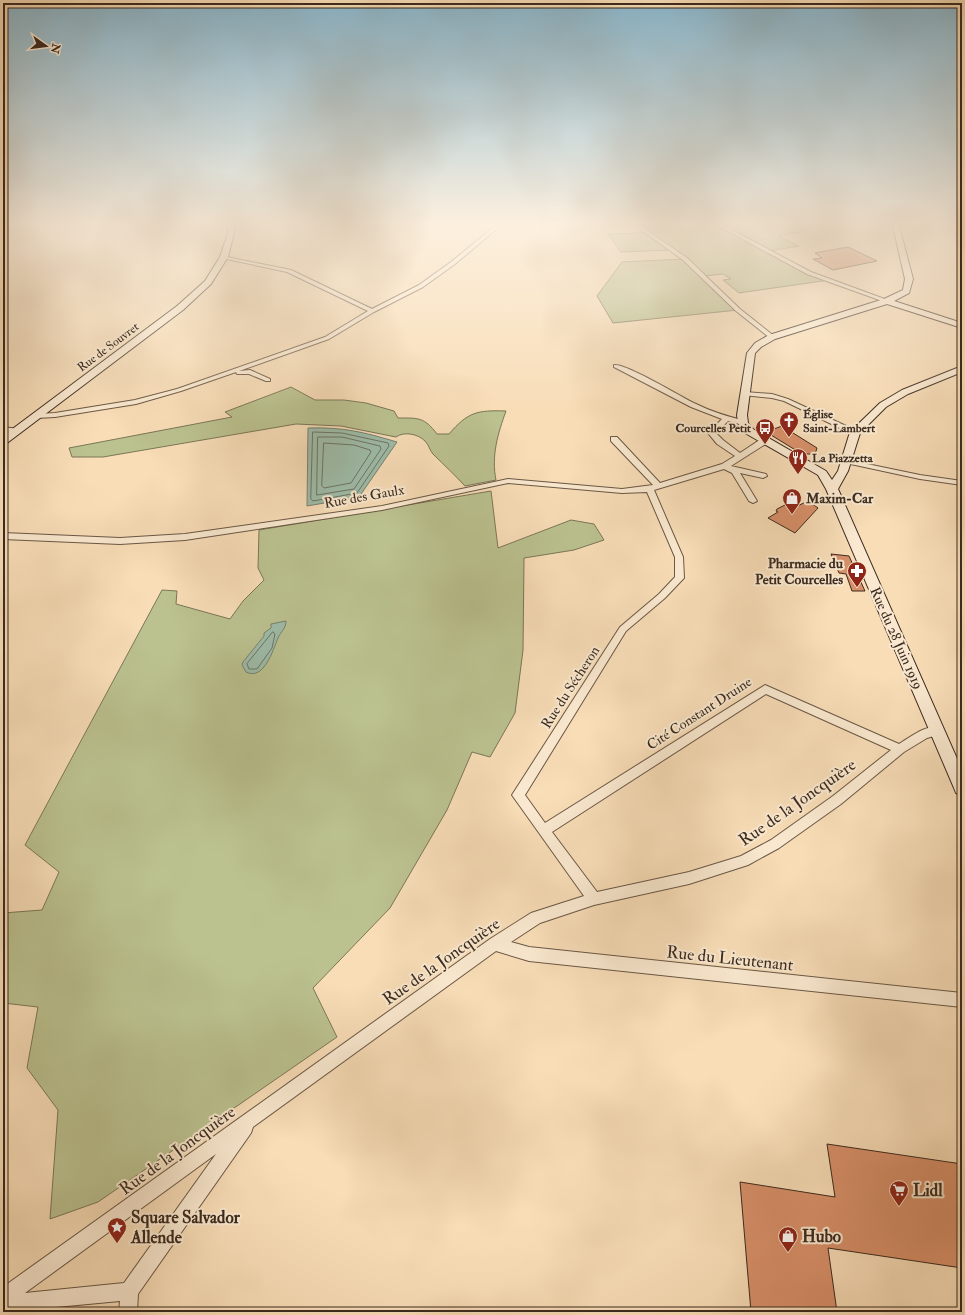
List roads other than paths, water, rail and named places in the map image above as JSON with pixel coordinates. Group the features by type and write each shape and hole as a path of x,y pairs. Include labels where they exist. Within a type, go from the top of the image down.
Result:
{"main road":[{"name":"Rue de Souvret","path":"3,441 180,308 207,283"},
{"path":"743,423 745,394 751,353 758,344 772,336 887,301 906,290 908,283"},
{"path":"887,301 962,326"},
{"path":"832,489 843,471 855,432 883,405 893,398 962,369"},
{"name":"Rue du 28 Juin 1919","path":"743,423 750,431 764,440 822,473 832,489 962,788"}],"street":[{"path":"315,283 372,311"},
{"path":"36,416 55,416 136,402 179,390 226,374 327,338 372,311 425,283"},
{"path":"710,283 738,310 772,336"},
{"path":"838,283 887,301"},
{"path":"616,366 646,379 688,404 726,419 743,423"},
{"path":"226,374 250,372 268,380"},
{"path":"745,394 772,396 786,400 855,432"},
{"path":"726,419 712,433 720,442 739,456"},
{"path":"3,429 16,431"},
{"path":"614,439 654,487"},
{"name":"Rue des Gaulx","path":"728,467 739,456 764,440"},
{"path":"846,461 920,477 962,483"},
{"path":"728,467 735,471 753,501"},
{"name":"Rue des Gaulx","path":"3,536 120,541 185,537 382,508 508,481 622,492 654,487 728,467 763,476"},
{"name":"Rue du Sécheron","path":"594,899 518,795 624,629 679,578 679,557 654,487"},
{"name":"Cité Constant Druine","path":"544,830 765,689 900,749"},
{"name":"Rue de la Joncquière","path":"3,1298 495,944 536,918 594,899 689,878 744,861 775,844 836,800 900,749 924,734 936,731"},
{"name":"Rue du Lieutenant","path":"495,944 529,954 544,956 962,1000"},
{"path":"128,1312 129,1291 249,1120"},
{"path":"3,1304 129,1291"}],"water":[{"path":"308,428 332,428 353,431 374,435 397,442 359,497 307,506"},
{"path":"286,621 267,663 258,672 252,674 246,672 242,665 243,662 264,636 264,633 271,628 271,624"}],"place":[{"name":"Église Saint-Lambert","path":"789,438"},
{"name":"Courcelles Petit","path":"765,445"},
{"name":"La Piazzetta","path":"798,475"},
{"name":"Maxim-Car","path":"792,515"},
{"name":"Pharmacie du Petit Courcelles","path":"857,588"},
{"name":"Lidl","path":"899,1207"},
{"name":"Square Salvador Allende","path":"117,1244"},
{"name":"Hubo","path":"788,1253"}]}
